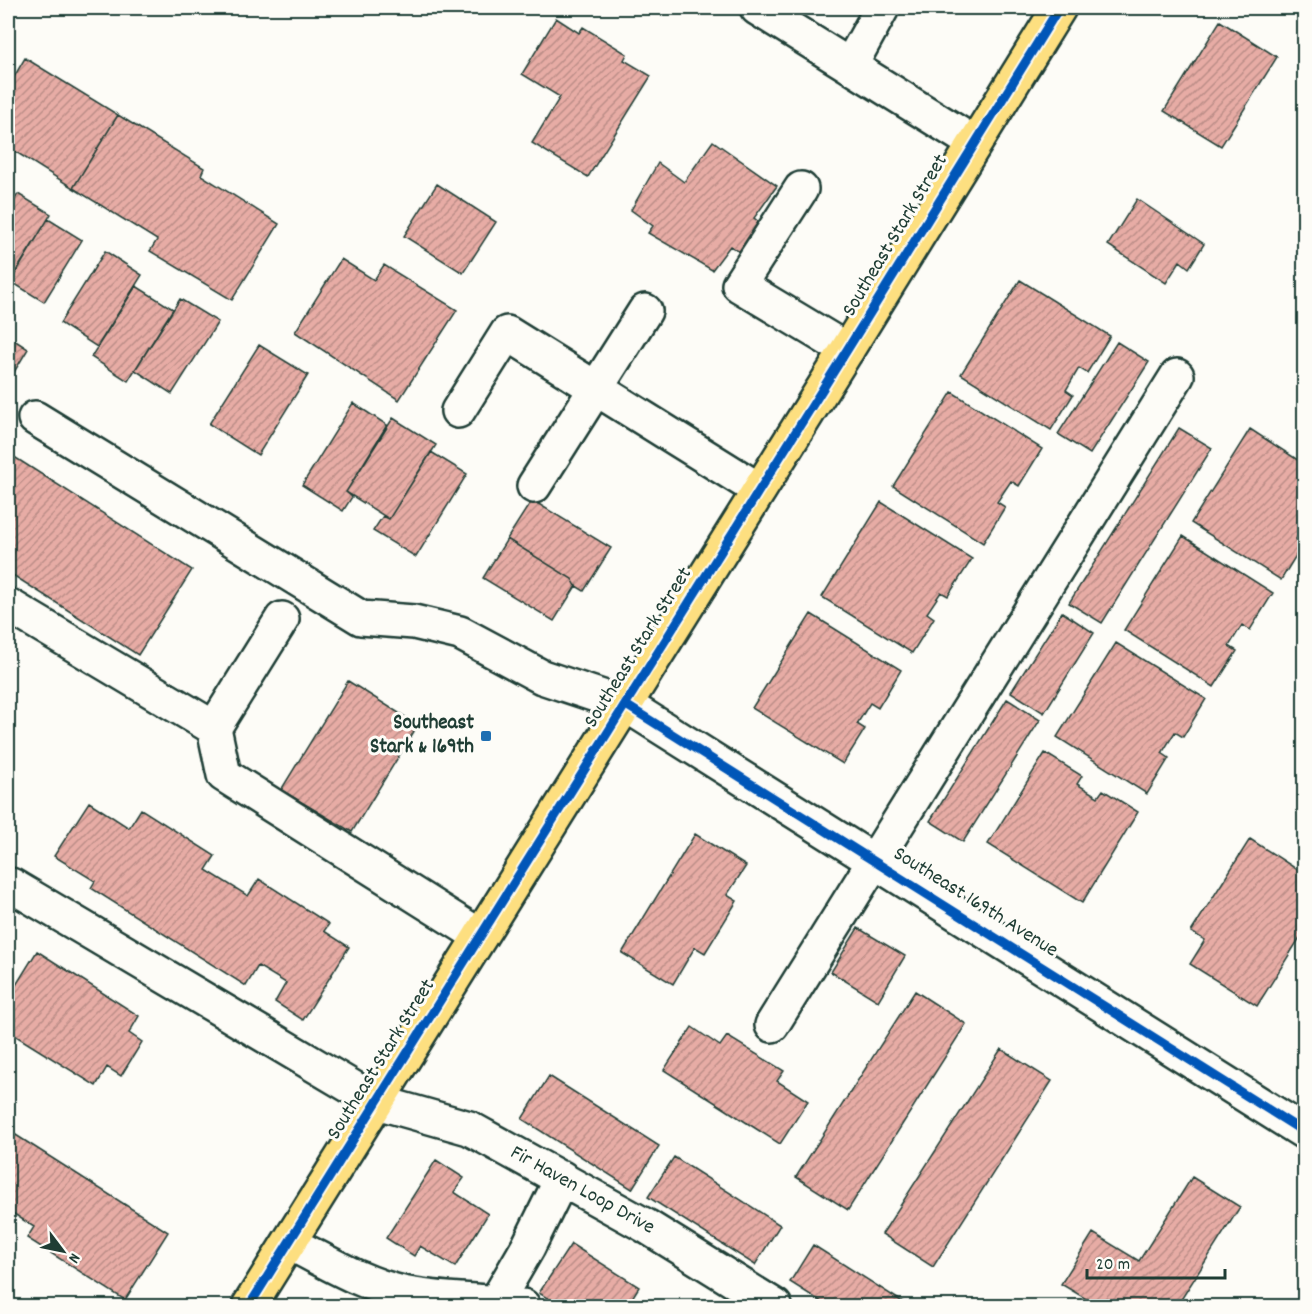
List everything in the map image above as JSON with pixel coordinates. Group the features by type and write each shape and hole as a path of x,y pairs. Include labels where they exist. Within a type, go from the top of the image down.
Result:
{"main road":[{"name":"Southeast Stark Street","path":"249,1306 1059,8"}],"street":[{"path":"758,8 974,144"},
{"path":"850,66 882,8"},
{"path":"801,189 739,285 847,350"},
{"path":"534,486 645,311"},
{"path":"458,411 507,333 759,490"},
{"path":"772,1025 1177,376"},
{"name":"Southeast 169th Avenue","path":"35,418 361,618 414,622 460,633 542,677 626,705 1305,1132"},
{"path":"8,605 214,728"},
{"path":"282,619 214,728 224,776 480,936"},
{"name":"Fir Haven Loop Drive","path":"9,886 377,1102 470,1128 646,1226 775,1306"},
{"path":"289,1243 362,1280 382,1287 404,1293 509,1305 528,1247 562,1178"}],"building":[{"path":"433,8 446,8 442,13"},
{"path":"556,18 579,33 583,27 627,54 624,60 651,76 588,177 532,143 560,97 522,74"},
{"path":"1220,21 1277,57 1221,146 1164,111"},
{"path":"25,58 118,115 73,188 8,147 8,87"},
{"path":"118,115 204,168 201,175 279,224 232,300 150,251 157,240 73,188"},
{"path":"713,141 777,186 754,218 765,227 745,255 730,246 712,270 648,233 653,226 631,210 658,163 684,182"},
{"path":"437,184 496,222 463,273 404,236"},
{"path":"18,194 51,214 14,276 8,272 8,210"},
{"path":"8,195 14,199 8,210"},
{"path":"1137,199 1204,244 1189,268 1180,261 1166,283 1108,245"},
{"path":"48,219 82,240 44,302 10,281"},
{"path":"105,251 142,275 97,347 60,323"},
{"path":"341,259 374,280 384,265 457,310 399,400 295,332"},
{"path":"1020,280 1110,336 1087,373 1079,368 1066,390 1073,395 1051,430 961,374"},
{"path":"136,286 173,309 128,381 91,357"},
{"path":"180,299 218,322 172,394 135,370"},
{"path":"8,336 28,349 8,382"},
{"path":"1117,342 1149,362 1090,454 1058,434"},
{"path":"259,345 308,375 258,455 209,424"},
{"path":"952,392 1042,449 1019,486 1011,481 997,502 1005,507 983,543 893,486"},
{"path":"353,403 387,425 346,492 352,497 343,511 302,485"},
{"path":"393,418 436,445 389,519 346,492"},
{"path":"1179,428 1212,448 1102,623 1069,603"},
{"path":"1250,429 1304,464 1304,525 1296,539 1303,544 1281,580 1191,523"},
{"path":"431,452 467,474 416,557 373,531 383,516 389,519"},
{"path":"8,453 192,570 138,655 8,572"},
{"path":"532,500 611,548 584,591 576,586 572,579 507,539"},
{"path":"881,502 972,559 948,596 941,592 927,613 934,618 912,653 822,597"},
{"path":"1183,536 1273,593 1250,630 1242,625 1229,646 1237,651 1214,687 1124,630"},
{"path":"507,539 572,579 576,586 554,621 483,578"},
{"path":"1062,612 1094,633 1044,713 1011,692"},
{"path":"811,614 901,670 878,708 870,703 857,724 865,729 843,764 752,708"},
{"path":"1116,643 1206,699 1183,737 1175,732 1162,753 1169,758 1147,794 1057,737"},
{"path":"348,681 418,725 352,832 281,790"},
{"path":"1007,699 1040,720 963,842 930,821"},
{"path":"1045,753 1082,776 1077,784 1098,797 1103,790 1138,812 1082,903 988,844"},
{"path":"89,802 129,828 141,809 215,856 206,870 248,896 259,879 329,924 324,931 349,947 303,1020 275,1002 286,983 258,966 246,986 91,888 95,881 54,856"},
{"path":"695,834 746,866 727,895 737,901 705,953 695,947 673,984 622,953"},
{"path":"1250,839 1304,874 1304,931 1257,1006 1190,964 1205,940 1191,932"},
{"path":"858,928 905,956 878,1001 831,972"},
{"path":"37,951 139,1016 129,1033 142,1042 121,1076 107,1067 96,1086 8,1031 8,998"},
{"path":"915,991 966,1024 848,1210 796,1177"},
{"path":"692,1027 720,1046 727,1036 784,1071 777,1081 808,1101 780,1144 664,1070"},
{"path":"1001,1049 1052,1081 933,1267 882,1234"},
{"path":"549,1076 659,1146 632,1189 522,1119"},
{"path":"8,1130 168,1232 125,1300 27,1238 34,1227 8,1210"},
{"path":"674,1157 780,1225 755,1265 648,1197"},
{"path":"436,1160 464,1178 454,1192 488,1214 455,1267 420,1246 414,1256 386,1238"},
{"path":"1192,1177 1240,1207 1177,1306 1098,1306 1061,1284 1093,1233 1139,1261"},
{"path":"571,1244 639,1287 627,1306 560,1306 539,1293"},
{"path":"813,1245 909,1306 828,1306 790,1282"}],"cycle path":[{"path":"249,1306 1059,8"},
{"path":"626,705 1304,1132"}],"place":[{"name":"Southeast Stark & 169th","path":"486,736"}]}
